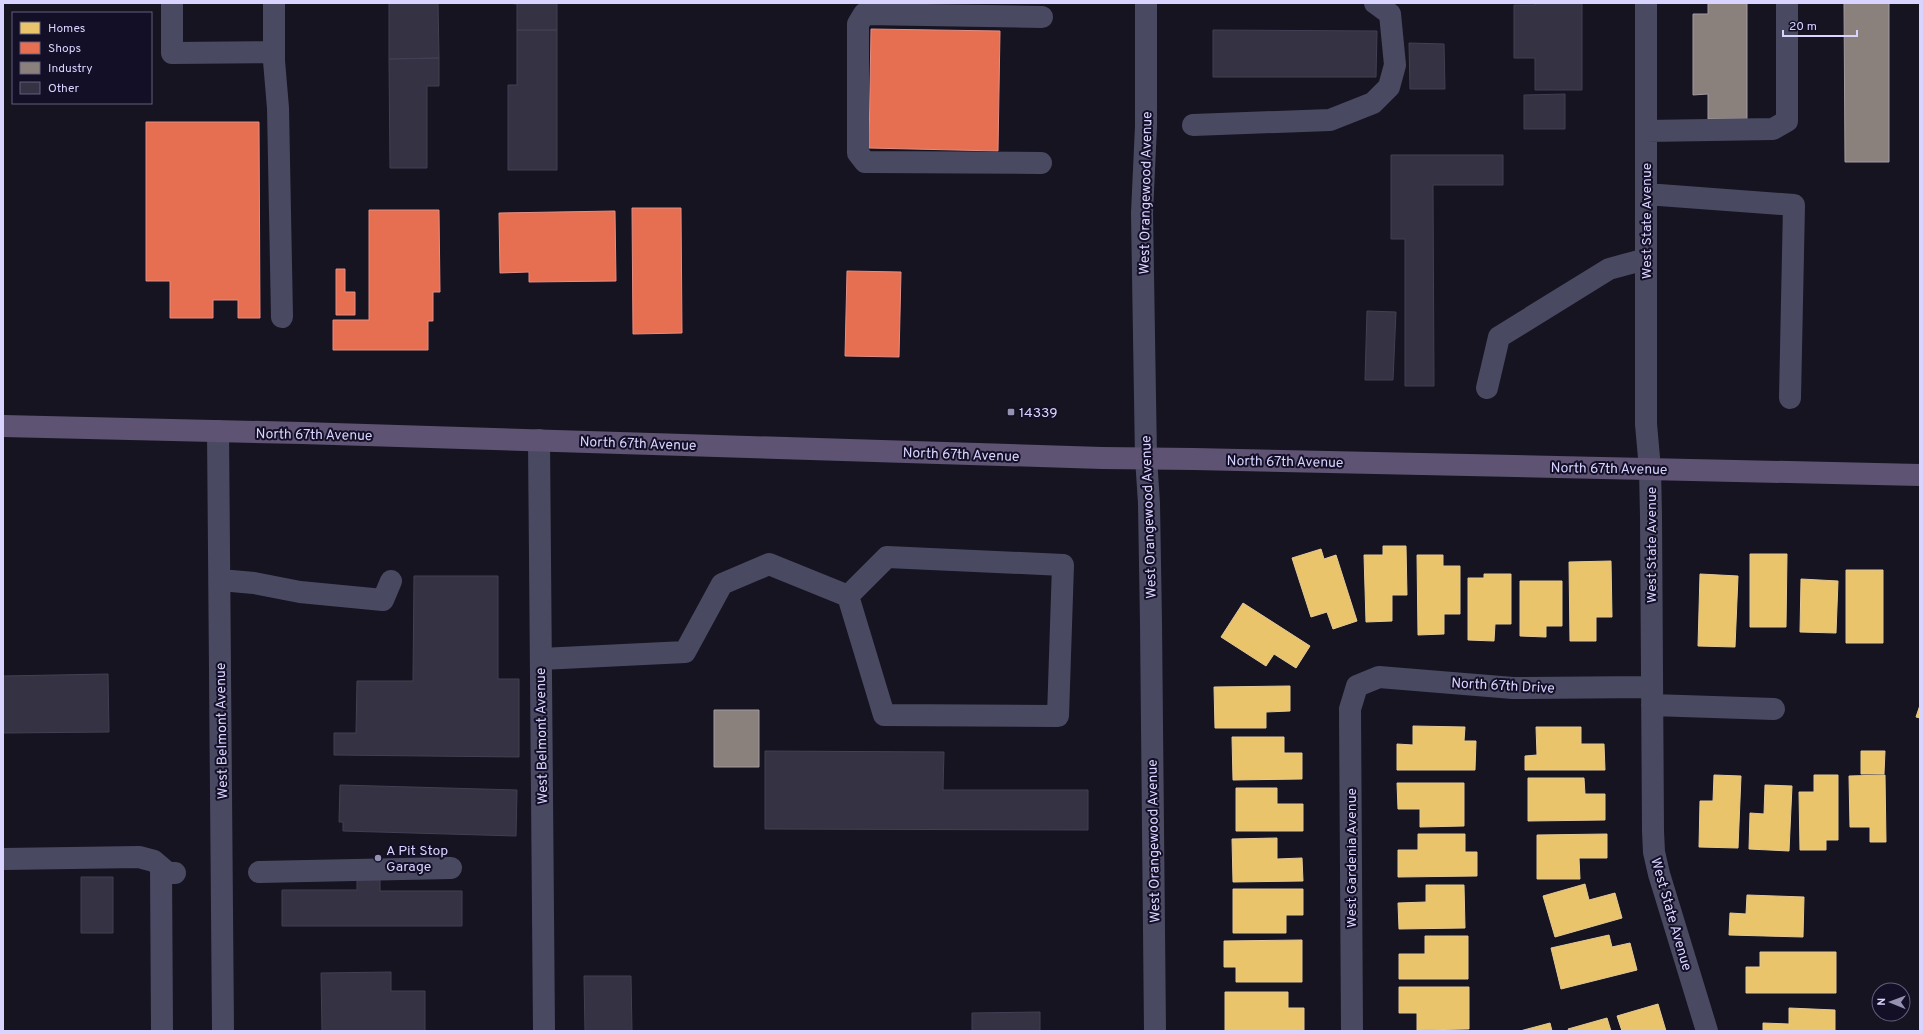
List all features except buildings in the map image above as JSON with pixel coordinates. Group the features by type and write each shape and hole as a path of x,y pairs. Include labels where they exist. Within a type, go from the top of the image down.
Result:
{"main road":[{"name":"North 67th Avenue","path":"3,426 539,440 1102,458 1920,475"}],"street":[{"path":"172,3 172,53 274,52"},
{"path":"274,3 274,52 278,108 282,316"},
{"name":"West Orangewood Avenue","path":"1146,3 1146,126 1142,213 1146,458 1151,623 1155,1031"},
{"path":"1193,126 1330,120 1373,103 1389,87 1395,64 1390,14 1375,3"},
{"name":"West State Avenue","path":"1646,3 1646,424 1650,469 1651,696 1654,852 1659,874 1708,1031"},
{"path":"1646,131 1773,129 1787,121 1787,3"},
{"path":"1041,163 865,162 858,153 858,24 864,14 1042,17"},
{"path":"1646,194 1794,205 1790,398"},
{"path":"1487,388 1499,337 1609,269 1646,259"},
{"name":"West Belmont Avenue","path":"218,431 223,1031"},
{"name":"West Belmont Avenue","path":"539,440 544,1031"},
{"path":"887,558 1063,565 1058,716 884,715 848,596 887,558"},
{"path":"541,659 685,652 722,584 768,564 848,596"},
{"path":"220,580 254,583 300,592 383,600 390,581"},
{"name":"North 67th Drive","path":"1358,686 1380,678 1651,696 1774,708"},
{"name":"West Gardenia Avenue","path":"1352,1031 1350,709 1358,686"},
{"path":"3,859 139,857 154,861 168,870 162,1031"},
{"path":"258,872 451,868"}],"place":[{"name":"14339","path":"1011,412"},
{"name":"A Pit Stop Garage","path":"378,858"}]}
